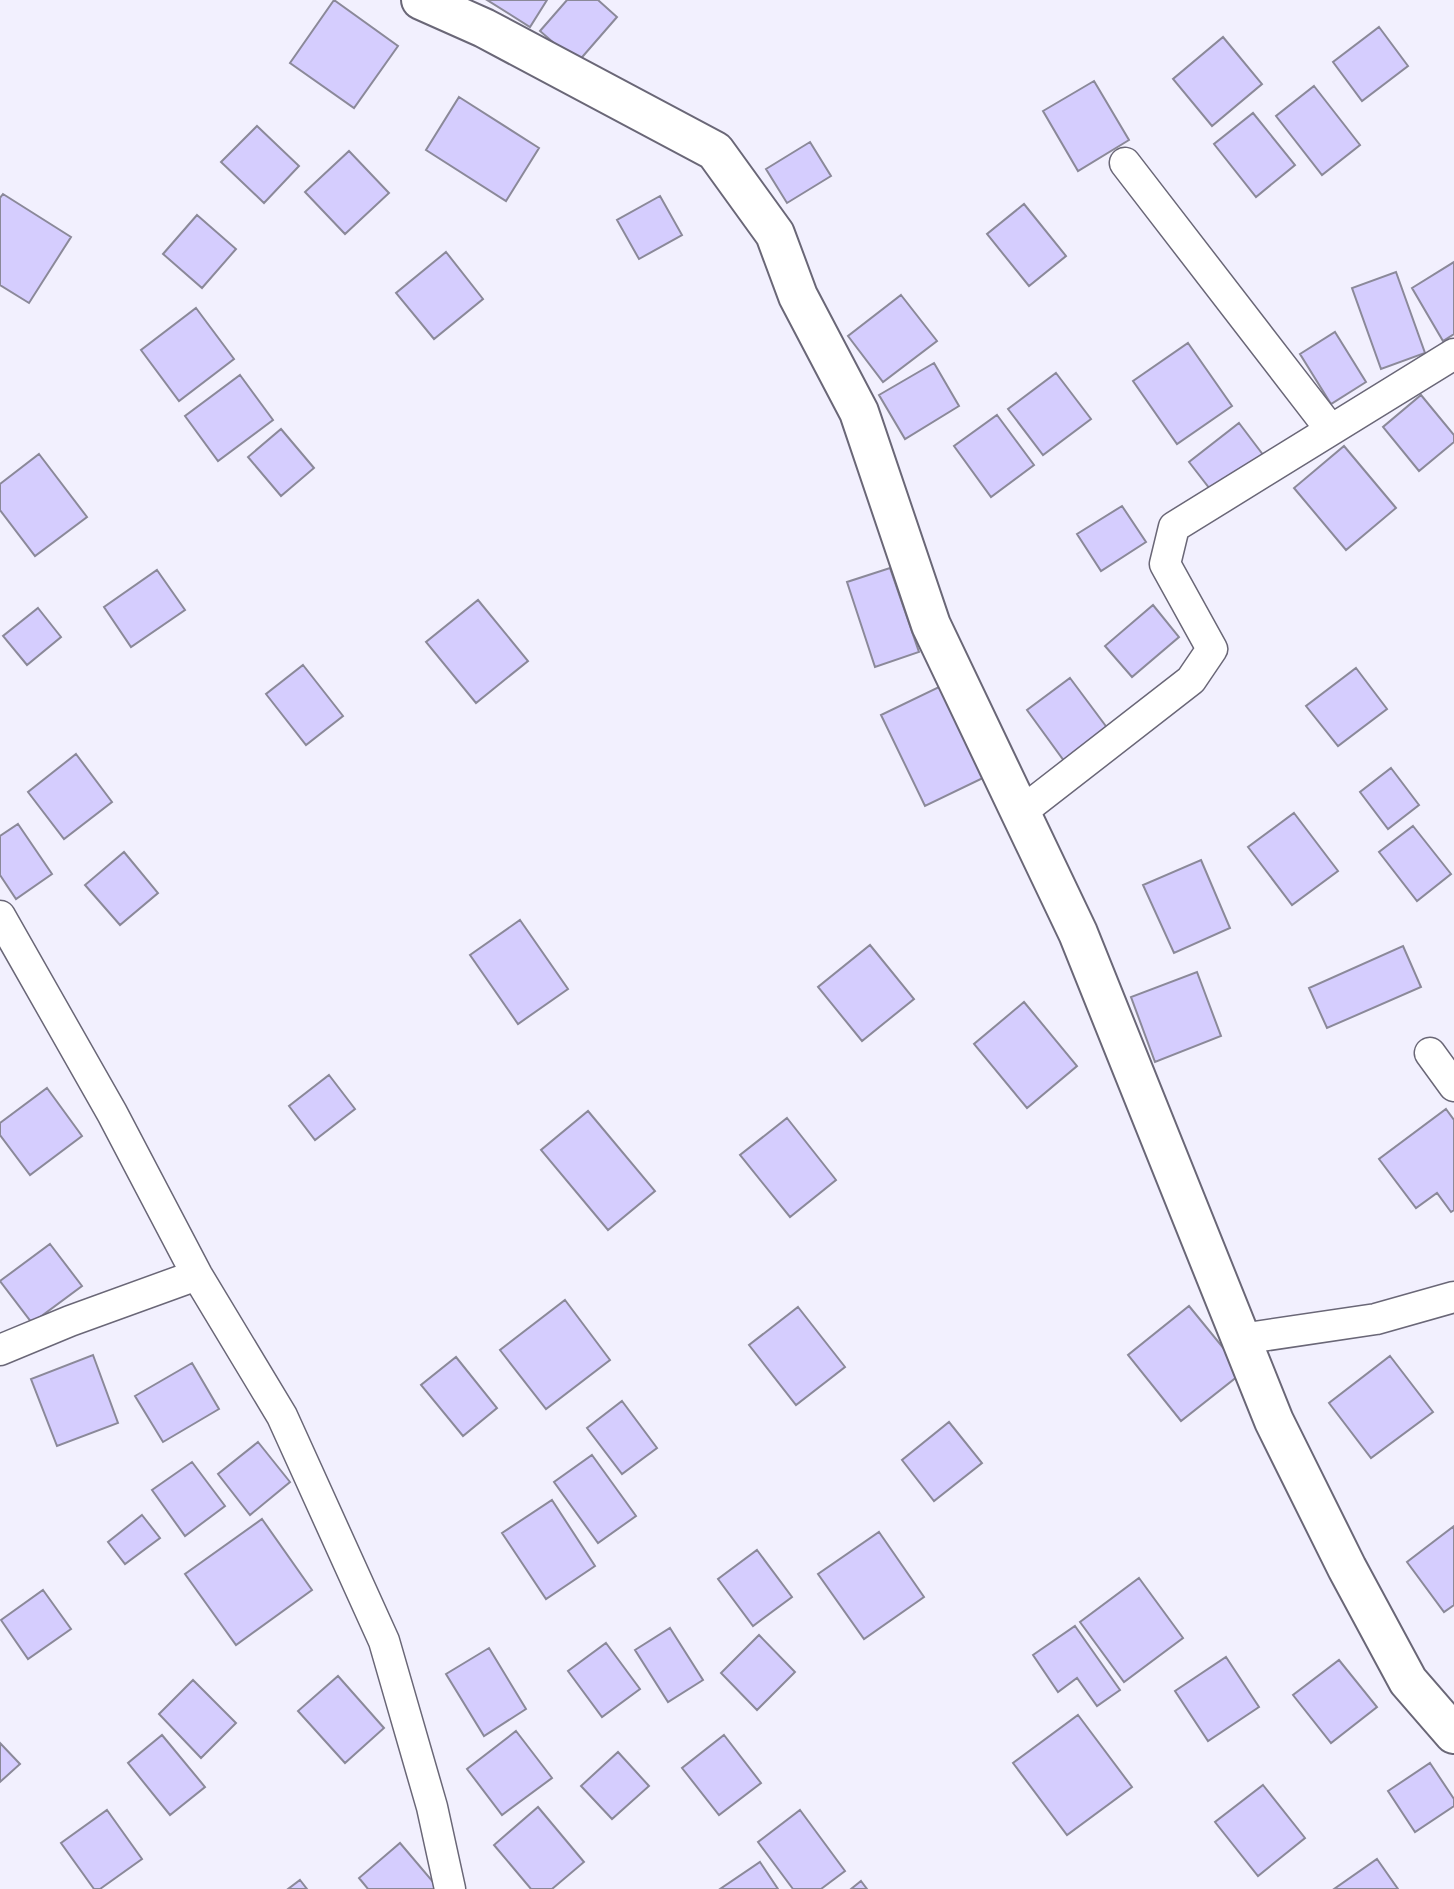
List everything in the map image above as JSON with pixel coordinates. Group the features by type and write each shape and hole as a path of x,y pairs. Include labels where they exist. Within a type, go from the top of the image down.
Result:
{"main road":[{"path":"421,0 484,28 715,151 775,234 798,296 859,412 931,625 1078,933 1274,1421 1353,1580 1408,1681 1454,1734"}],"street":[{"path":"1125,163 1331,430"},
{"path":"1020,813 1191,680 1212,649 1165,565 1174,527 1454,354"},
{"path":"0,916 112,1113 197,1275 282,1416 384,1641 432,1807 450,1889"},
{"path":"1430,1054 1454,1086"},
{"path":"0,1350 70,1321 197,1275"},
{"path":"1241,1339 1376,1320 1454,1297"}],"building":[{"path":"334,0 398,46 354,108 290,63"},
{"path":"487,0 547,0 530,27"},
{"path":"567,0 598,0 617,17 577,63 540,31"},
{"path":"1379,27 1408,66 1362,101 1333,62"},
{"path":"1223,37 1262,84 1212,126 1173,79"},
{"path":"1094,81 1129,140 1078,171 1043,111"},
{"path":"1314,86 1360,145 1322,175 1276,116"},
{"path":"459,97 539,148 506,201 426,150"},
{"path":"1253,113 1295,165 1256,197 1214,144"},
{"path":"257,126 299,166 264,203 221,162"},
{"path":"810,142 831,176 787,203 766,169"},
{"path":"349,151 389,193 345,234 305,192"},
{"path":"3,194 71,237 29,303 0,285 0,198"},
{"path":"660,196 682,235 639,259 617,220"},
{"path":"1024,204 1066,256 1029,286 987,234"},
{"path":"197,215 236,249 202,288 163,254"},
{"path":"446,252 483,299 434,339 396,293"},
{"path":"1454,262 1454,334 1443,341 1412,288"},
{"path":"1396,272 1425,353 1381,369 1352,288"},
{"path":"901,295 937,341 883,382 848,336"},
{"path":"196,308 234,359 179,401 141,350"},
{"path":"1335,332 1366,382 1331,404 1300,354"},
{"path":"1188,343 1232,406 1177,444 1133,381"},
{"path":"934,363 959,406 905,439 879,395"},
{"path":"1056,373 1091,419 1043,455 1008,409"},
{"path":"240,375 273,420 218,461 185,416"},
{"path":"1421,395 1454,435 1454,442 1419,471 1383,427"},
{"path":"997,415 1034,465 991,497 954,446"},
{"path":"1239,423 1267,460 1217,498 1189,462"},
{"path":"281,429 314,468 281,496 248,457"},
{"path":"1344,446 1396,508 1346,550 1294,488"},
{"path":"39,454 87,517 35,556 0,510 0,484"},
{"path":"1122,506 1146,542 1101,571 1077,534"},
{"path":"890,568 919,652 875,667 847,582"},
{"path":"157,570 185,610 131,647 104,607"},
{"path":"478,600 528,661 476,703 426,642"},
{"path":"1153,605 1179,637 1132,677 1105,646"},
{"path":"38,608 61,637 27,665 3,636"},
{"path":"303,665 343,716 306,745 266,694"},
{"path":"1356,668 1387,709 1338,746 1306,706"},
{"path":"1070,678 1111,733 1067,765 1027,710"},
{"path":"941,686 985,777 925,806 881,715"},
{"path":"76,754 112,802 64,839 28,792"},
{"path":"1391,768 1419,805 1388,829 1360,792"},
{"path":"1294,813 1338,871 1292,905 1248,847"},
{"path":"18,824 52,874 16,899 0,875 0,836"},
{"path":"1413,826 1451,874 1417,901 1379,852"},
{"path":"124,852 158,893 120,925 85,885"},
{"path":"1201,860 1230,928 1174,953 1143,885"},
{"path":"520,920 568,989 518,1024 470,955"},
{"path":"870,945 914,999 862,1041 818,987"},
{"path":"1403,946 1421,987 1327,1028 1309,988"},
{"path":"1197,972 1221,1036 1155,1062 1131,997"},
{"path":"1024,1002 1077,1066 1027,1108 974,1044"},
{"path":"329,1075 355,1109 315,1140 289,1106"},
{"path":"47,1088 82,1136 30,1175 0,1135 0,1123"},
{"path":"1446,1109 1454,1120 1454,1210 1451,1212 1437,1193 1416,1208 1379,1159"},
{"path":"588,1111 655,1191 608,1230 541,1150"},
{"path":"787,1118 836,1180 790,1217 740,1155"},
{"path":"50,1244 82,1286 32,1323 0,1281"},
{"path":"565,1300 610,1360 546,1409 500,1350"},
{"path":"1189,1306 1243,1372 1181,1421 1128,1355"},
{"path":"798,1307 845,1367 796,1405 749,1345"},
{"path":"93,1355 118,1423 57,1446 31,1379"},
{"path":"1390,1356 1433,1412 1371,1458 1329,1403"},
{"path":"456,1357 497,1408 463,1436 421,1385"},
{"path":"192,1363 219,1409 163,1442 135,1396"},
{"path":"622,1401 657,1448 622,1474 587,1428"},
{"path":"949,1422 982,1463 934,1501 902,1460"},
{"path":"258,1442 290,1482 250,1515 218,1474"},
{"path":"592,1455 636,1516 598,1543 554,1482"},
{"path":"192,1462 225,1506 185,1536 152,1490"},
{"path":"552,1500 595,1566 546,1599 502,1533"},
{"path":"142,1515 160,1538 125,1564 108,1542"},
{"path":"262,1519 312,1590 236,1645 185,1574"},
{"path":"1454,1526 1454,1605 1444,1612 1407,1562"},
{"path":"879,1532 924,1597 864,1639 818,1574"},
{"path":"757,1550 792,1597 753,1626 718,1579"},
{"path":"1139,1578 1183,1638 1124,1682 1080,1622"},
{"path":"43,1590 71,1629 28,1659 1,1620"},
{"path":"1075,1626 1120,1690 1097,1706 1077,1678 1058,1692 1033,1655"},
{"path":"670,1628 703,1680 668,1702 635,1650"},
{"path":"759,1635 795,1672 757,1710 721,1673"},
{"path":"606,1643 640,1689 602,1717 568,1671"},
{"path":"489,1648 526,1709 484,1736 446,1674"},
{"path":"1226,1657 1259,1707 1208,1741 1175,1691"},
{"path":"1339,1660 1377,1707 1331,1743 1293,1695"},
{"path":"338,1676 384,1728 345,1763 298,1711"},
{"path":"193,1680 236,1723 201,1758 159,1714"},
{"path":"1078,1715 1132,1787 1067,1835 1013,1763"},
{"path":"516,1731 552,1778 502,1815 467,1769"},
{"path":"162,1735 205,1787 170,1815 128,1763"},
{"path":"724,1735 761,1783 719,1815 682,1768"},
{"path":"0,1743 20,1764 0,1782"},
{"path":"618,1752 649,1786 612,1819 581,1786"},
{"path":"1430,1763 1454,1799 1454,1806 1415,1832 1388,1791"},
{"path":"1263,1785 1305,1838 1258,1876 1215,1822"},
{"path":"538,1807 584,1862 552,1889 531,1889 494,1845"},
{"path":"107,1810 142,1859 100,1889 94,1889 61,1843"},
{"path":"800,1810 845,1871 821,1889 793,1889 758,1842"},
{"path":"400,1843 439,1889 368,1889 359,1878"},
{"path":"1377,1859 1398,1889 1334,1889"},
{"path":"760,1862 778,1889 720,1889"},
{"path":"300,1880 307,1889 288,1889"},
{"path":"861,1881 867,1889 851,1889"}]}
